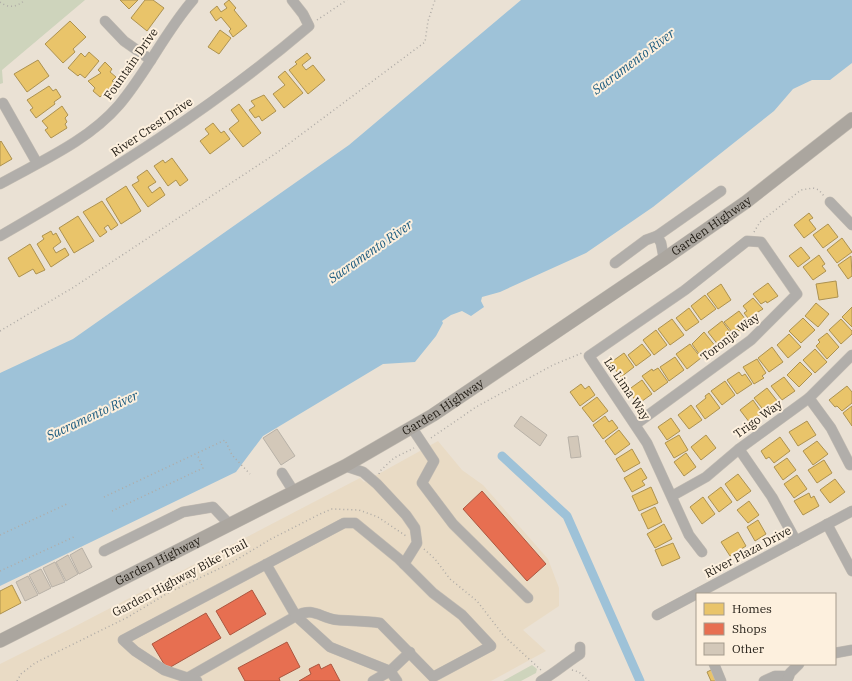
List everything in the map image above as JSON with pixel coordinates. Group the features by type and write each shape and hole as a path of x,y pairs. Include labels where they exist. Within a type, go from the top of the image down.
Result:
{"main road":[{"name":"Garden Highway","path":"0,641 230,526 345,466 460,399 752,197 851,121"}],"street":[{"name":"Fountain Drive","path":"0,184 82,138 103,121 119,105 193,0"},
{"path":"292,0 303,14 309,26"},
{"path":"105,21 124,41 151,60"},
{"name":"River Crest Drive","path":"0,236 121,164 174,129 226,91 309,26"},
{"path":"3,103 37,163"},
{"path":"615,263 646,240 657,236 721,191"},
{"path":"830,202 852,225"},
{"path":"657,236 661,243 664,259"},
{"name":"La Lima Way","path":"702,552 689,535 654,455 636,424 589,356 685,290 753,237"},
{"name":"Toronja Way","path":"636,424 751,340 797,294 761,242 753,237"},
{"name":"Trigo Way","path":"672,496 706,478 739,449 809,398 852,355"},
{"path":"809,398 831,428 850,465"},
{"path":"412,428 434,461 422,483 453,524 528,598"},
{"path":"739,449 772,497 796,541"},
{"path":"345,466 363,472 378,484 406,515 415,528 417,543 404,564"},
{"path":"282,473 294,492"},
{"path":"104,551 183,512 213,507 230,526"},
{"name":"River Plaza Drive","path":"698,593 852,511"},
{"path":"344,523 355,523 404,564 433,593 462,615 491,646 433,677 380,623 337,620 324,617 316,612 304,612 193,679 164,670 135,651 123,640 344,523"},
{"path":"827,524 852,571"},
{"path":"266,564 296,616 330,647 390,671 397,681"},
{"name":"River Plaza Drive","path":"657,615 696,594"},
{"path":"543,680 557,672 559,668 580,654 580,647"},
{"path":"836,653 852,650"},
{"path":"373,681 390,671 410,652"},
{"path":"714,665 721,681"},
{"path":"764,681 775,676 788,679 798,665"}],"path":[{"path":"0,2 9,7 16,6 25,0"},
{"path":"309,26 347,0"},
{"path":"0,331 74,287 274,154 425,42 428,21 435,0"},
{"path":"753,237 760,222 801,190 813,188 821,192"},
{"path":"378,484 380,471 394,458 422,443 476,407 580,352 589,356"},
{"path":"104,497 225,440 232,455 250,474"},
{"path":"112,511 203,468 197,454"},
{"path":"0,535 69,503"},
{"name":"Garden Highway Bike Trail","path":"17,681 25,671 35,663 128,618 168,593 231,563 271,539 332,509 359,510 378,517 431,554 450,579 478,601 504,636 542,670 543,680"},
{"path":"0,571 76,536"},
{"path":"557,672 571,670 579,672 589,681"}],"shaded area":[{"path":"438,441 462,470 483,485 548,559 559,588 559,606 523,630 546,651 491,681 0,681 0,664 360,478 364,482"}],"green space":[{"path":"0,0 85,0 2,70 3,83 0,84"},
{"path":"532,665 537,669 536,673 521,681 503,681"}],"water":[{"name":"Sacramento River","path":"521,0 852,0 852,63 830,80 812,80 793,89 774,111 653,207 586,253 500,292 482,297 481,301 484,307 471,316 462,311 451,315 442,321 443,323 436,336 415,362 383,364 263,436 236,472 0,586 0,373 73,339 349,145"}],"building: Homes":[{"path":"120,0 138,0 129,9"},
{"path":"145,0 153,0 164,8 147,31 131,18"},
{"path":"229,0 236,8 234,10 247,26 233,37 229,31 231,29 221,17 216,21 210,12 217,6 221,12 227,8 224,4"},
{"path":"70,21 86,37 73,49 75,52 63,63 45,44"},
{"path":"220,30 231,38 219,54 208,47"},
{"path":"89,52 99,61 85,78 80,74 78,76 68,68 81,53 85,57"},
{"path":"307,53 311,58 302,65 306,70 313,65 325,80 308,94 289,70 297,64 295,62"},
{"path":"38,60 49,76 27,92 14,74"},
{"path":"105,62 112,69 110,72 116,77 112,81 115,83 100,97 93,91 95,88 88,81 101,73 98,70"},
{"path":"285,71 303,93 284,108 273,94 285,85 278,77"},
{"path":"49,86 53,91 56,89 61,97 54,102 55,104 36,118 30,110 33,108 27,100"},
{"path":"264,95 276,111 262,121 259,116 255,118 249,110 255,106 251,101"},
{"path":"239,104 261,133 243,147 229,129 239,121 231,110"},
{"path":"62,106 68,115 65,118 67,128 51,138 45,130 48,128 42,121"},
{"path":"213,123 221,133 224,131 230,139 210,154 200,141 209,134 205,129"},
{"path":"1,141 12,159 0,166 0,142"},
{"path":"172,158 188,180 180,186 176,180 168,186 154,166 163,160 165,163"},
{"path":"147,170 156,182 148,187 152,193 160,187 165,195 148,207 132,185 139,181 137,177"},
{"path":"126,186 141,211 121,224 106,199"},
{"path":"102,201 118,225 111,230 108,225 104,228 107,232 100,237 83,212"},
{"path":"809,213 813,218 809,220 816,229 804,238 794,225"},
{"path":"78,216 94,241 74,253 59,228"},
{"path":"828,224 838,237 823,248 813,235"},
{"path":"51,231 53,235 56,233 61,242 53,248 56,253 65,248 69,255 51,267 37,244 44,239 42,236"},
{"path":"842,238 852,252 837,263 827,250"},
{"path":"30,244 45,270 36,274 33,269 19,277 8,258"},
{"path":"801,247 810,258 798,267 789,256"},
{"path":"819,255 825,264 822,266 826,271 813,280 803,267"},
{"path":"851,256 852,276 848,279 838,265"},
{"path":"836,281 838,297 819,300 816,284"},
{"path":"768,283 778,296 767,303 766,301 761,304 753,294"},
{"path":"721,284 731,300 718,309 707,294"},
{"path":"705,295 716,309 701,320 691,306"},
{"path":"753,298 763,309 748,318 744,313 747,311 743,306"},
{"path":"816,303 829,314 818,327 805,316"},
{"path":"852,307 852,327 842,317"},
{"path":"689,308 699,322 686,331 676,318"},
{"path":"739,311 749,324 739,331 737,329 732,332 724,322"},
{"path":"803,318 815,330 801,343 789,331"},
{"path":"672,319 684,335 670,345 658,329"},
{"path":"841,319 852,331 852,334 841,344 829,330"},
{"path":"722,321 733,336 719,346 708,332"},
{"path":"656,330 667,345 654,355 643,340"},
{"path":"704,332 716,347 702,358 692,344"},
{"path":"827,333 839,347 827,359 816,346 820,342 818,340"},
{"path":"789,334 801,347 788,358 777,345"},
{"path":"642,344 651,355 636,366 628,355"},
{"path":"690,344 701,358 687,369 676,354"},
{"path":"772,347 783,362 769,372 758,358"},
{"path":"815,349 827,362 815,373 803,360"},
{"path":"624,353 634,367 621,377 610,363"},
{"path":"675,357 684,370 669,381 660,367"},
{"path":"757,359 766,373 762,376 764,378 754,384 743,367"},
{"path":"800,362 812,374 799,387 787,375"},
{"path":"658,368 668,382 654,392 642,376 652,369 653,371"},
{"path":"739,372 742,376 745,374 752,384 737,394 727,380"},
{"path":"784,377 795,391 782,400 771,386"},
{"path":"642,380 652,394 638,404 628,390"},
{"path":"725,381 735,395 722,405 711,391"},
{"path":"581,384 585,389 589,386 595,395 580,406 570,392"},
{"path":"847,386 852,392 852,403 842,411 837,406 835,407 829,400"},
{"path":"767,388 778,402 765,412 754,398"},
{"path":"709,393 720,408 705,419 696,406 706,398 705,396"},
{"path":"597,397 608,411 593,422 582,408"},
{"path":"753,400 762,413 750,423 740,410"},
{"path":"691,405 702,420 689,429 678,415"},
{"path":"852,406 852,426 843,413"},
{"path":"605,416 609,422 612,420 618,428 603,439 593,425"},
{"path":"671,418 680,431 667,440 658,427"},
{"path":"807,421 816,435 798,446 789,432"},
{"path":"619,430 630,444 615,455 605,441"},
{"path":"679,435 688,450 674,458 665,443"},
{"path":"706,435 716,448 701,460 691,447"},
{"path":"780,437 790,451 774,463 769,457 766,459 761,451"},
{"path":"817,441 828,454 813,465 803,451"},
{"path":"632,449 640,463 624,472 616,459"},
{"path":"686,453 696,467 684,476 674,462"},
{"path":"787,458 796,470 783,480 774,467"},
{"path":"824,460 832,473 817,483 808,470"},
{"path":"641,468 647,478 642,481 645,485 632,492 624,478"},
{"path":"738,474 751,491 737,501 725,484"},
{"path":"797,475 807,489 794,498 784,484"},
{"path":"835,479 845,492 830,503 820,490"},
{"path":"651,487 658,503 639,511 632,496"},
{"path":"721,487 732,502 719,512 708,497"},
{"path":"809,493 811,498 814,496 819,506 803,515 794,501"},
{"path":"703,497 715,514 702,524 690,507"},
{"path":"749,501 759,515 748,523 737,510"},
{"path":"655,507 662,522 648,529 641,514"},
{"path":"758,520 766,534 755,541 747,527"},
{"path":"664,524 672,539 655,548 647,534"},
{"path":"738,532 746,546 730,556 721,542"},
{"path":"673,543 680,558 662,566 655,550"},
{"path":"12,585 21,603 0,614 0,591"},
{"path":"713,669 719,681 711,681 707,672"}],"building: Shops":[{"path":"482,491 546,564 527,581 463,509"},
{"path":"252,590 266,614 230,635 216,611"},
{"path":"206,613 221,638 167,669 152,644"},
{"path":"287,642 300,667 279,678 280,681 245,681 238,668"},
{"path":"319,664 321,669 331,664 340,681 299,681 311,674 309,669"}],"building: Other":[{"path":"521,416 547,435 540,446 514,426"},
{"path":"277,429 295,456 281,465 263,438"},
{"path":"578,436 581,457 571,458 568,437"},
{"path":"82,548 92,567 79,574 70,555"},
{"path":"68,555 78,574 66,581 56,562"},
{"path":"55,562 65,582 52,587 43,568"},
{"path":"41,569 51,588 39,594 29,575"},
{"path":"28,576 38,595 25,601 16,582"}],"waterway":[{"path":"502,456 567,516 640,681"}]}
